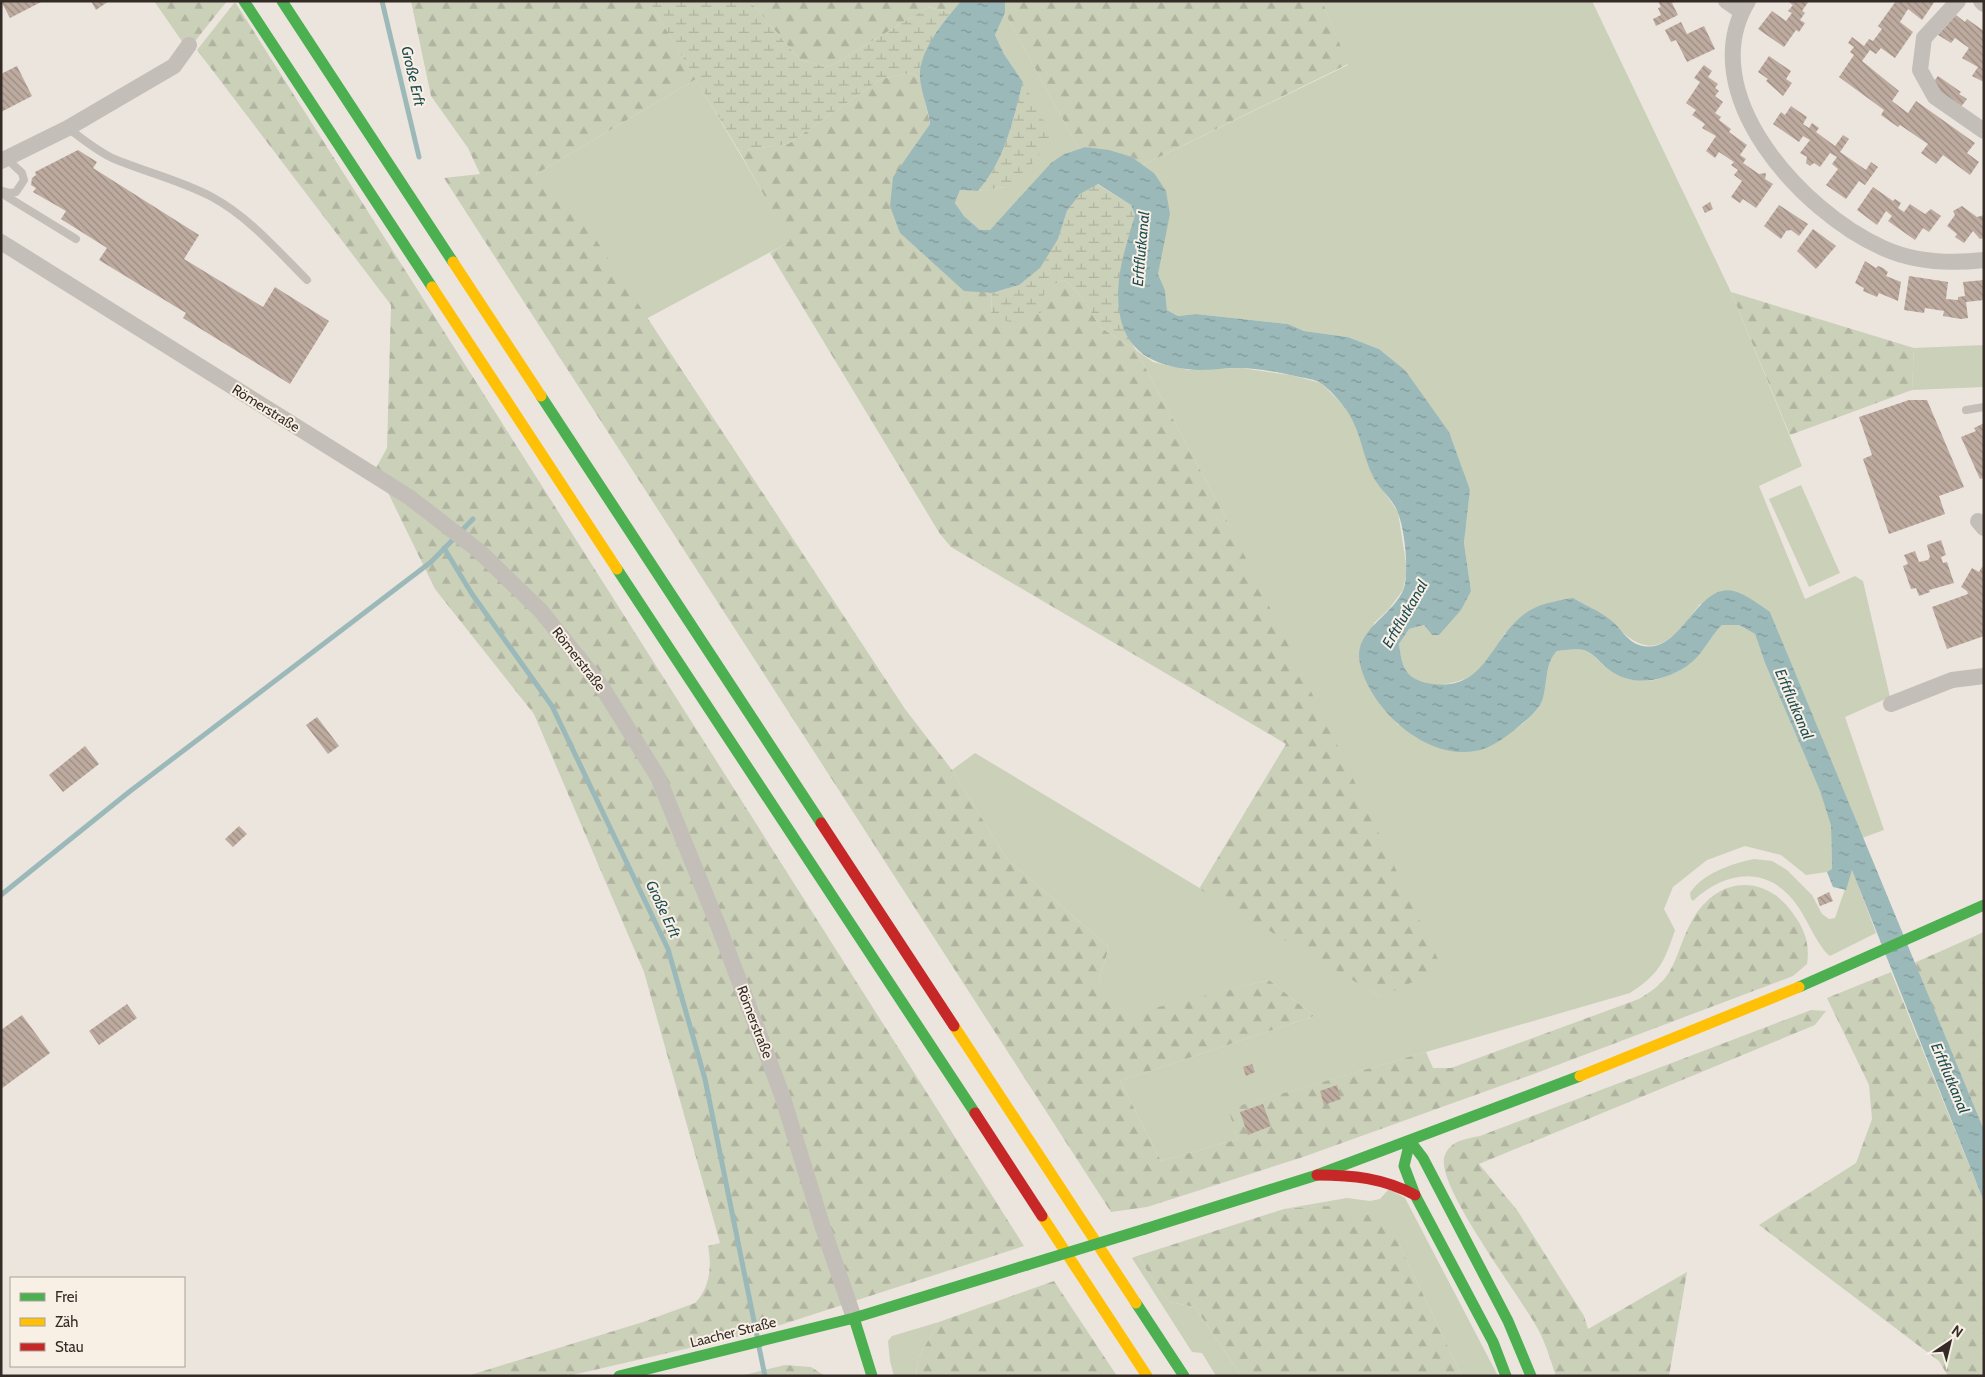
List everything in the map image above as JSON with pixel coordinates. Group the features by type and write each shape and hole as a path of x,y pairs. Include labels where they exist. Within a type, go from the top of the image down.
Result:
{"main road":[{"path":"244,1 1147,1376"},
{"path":"282,1 1184,1376"},
{"name":"Laacher Straße","path":"619,1376 746,1343 854,1318 1317,1174 1410,1141 1717,1022 1869,958 1984,905"},
{"path":"1410,1141 1404,1166 1416,1195 1493,1342 1506,1376"},
{"path":"1410,1141 1423,1158 1504,1312 1531,1376"},
{"path":"1317,1174 1371,1176 1399,1185 1416,1195"},
{"path":"854,1318 872,1376"}],"street":[{"path":"1726,1 1745,7 1733,40 1732,58 1735,84 1747,116 1779,166 1803,192 1859,235 1884,249 1927,260 1954,264 1984,260"},
{"path":"1958,1 1924,38 1920,70 1935,97 1984,131"},
{"path":"1981,1 1984,4"},
{"path":"4,160 68,128 174,66 189,45"},
{"name":"Römerstraße","path":"1,242 409,497 479,551 541,610 602,687 658,777 720,930 782,1095 823,1228 854,1318"},
{"path":"1891,704 1952,680 1984,676"}],"lane":[{"path":"68,128 88,145 112,158 185,184 214,198 245,218 307,280"},
{"path":"3,191 16,192 24,180 22,173 4,160"},
{"path":"3,191 6,196 76,239"},
{"path":"1966,410 1984,407"}],"green space":[{"path":"154,1 227,1 188,50"},
{"path":"411,1 649,1 696,79 536,174 579,214 905,709 952,770 1007,859 1109,947 1099,980 1126,1015 1269,980 1314,1016 1120,1081 1161,1161 1238,1139 1228,1109 1426,1052 1433,1068 1451,1068 1639,999 1656,987 1667,975 1693,919 1703,905 1715,894 1729,888 1742,885 1756,886 1770,892 1783,901 1804,932 1808,950 1807,964 1793,976 1539,1072 1303,1157 1147,1207 1111,1212 444,178 480,174 468,148 431,96"},
{"path":"649,1 750,1 800,60 829,67 929,7 951,13 931,44 924,60 920,78 911,73 881,79 788,144 739,151"},
{"path":"750,1 961,1 951,13 929,7 829,67 800,60"},
{"path":"1005,1 1322,1 1348,64 1143,165 1132,157 1085,147 1079,149 1005,13"},
{"path":"1322,1 1592,1 1731,292 1802,466 1759,486 1805,599 1855,576 1863,581 1890,697 1845,717 1884,830 1862,838 1770,612 1700,604 1680,629 1670,638 1660,644 1650,646 1639,643 1626,635 1612,622 1505,633 1482,669 1467,678 1448,684 1428,685 1413,679 1406,671 1401,659 1399,644 1409,629 1424,625 1432,635 1471,591 1464,543 1470,490 1405,370 1379,349 1348,337 1304,331 1288,324 1196,314 1178,316 1167,310 1165,290 1158,274 1161,253 1154,173 1143,165 1348,65"},
{"path":"235,2 1024,1246 759,1332 568,1376 467,1376 643,1322 695,1303 704,1291 709,1276 708,1246 720,1243 644,972 534,714 435,589 376,468 387,448 391,305 197,50"},
{"path":"1005,13 1079,149 1064,154 990,230 980,230 964,216 955,203 960,190 978,191 1006,187 1023,82 1004,54 995,35"},
{"path":"911,73 920,78 930,124 914,149 900,233 964,290 992,293 991,317 1044,287 1065,280 1082,297 1100,327 1136,350 1229,524 1341,753 1442,968 1381,997 1199,889 1286,744 951,547 940,534 770,253 790,241 739,151 788,144 881,79"},
{"path":"696,79 791,241 644,320 536,174"},
{"path":"1023,82 1053,138 1032,164 1006,187 978,191 988,179 1002,153"},
{"path":"1097,184 1131,205 1135,215 1122,267 1120,301 1127,334 1136,350 1100,327 1082,297 1065,280 1045,287 1042,312 1012,322 991,317 992,293 1019,285 1058,239 1067,211 1080,194"},
{"path":"1731,292 1914,348 1912,390 1790,435"},
{"path":"1984,345 1984,387 1912,390 1914,348"},
{"path":"1136,350 1153,362 1188,370 1241,368 1290,375 1321,383 1344,406 1358,429 1374,477 1398,512 1407,570 1403,590 1389,609 1374,623 1367,681 1398,725 1499,740 1524,723 1539,706 1544,694 1550,662 1557,651 1584,650 1618,675 1638,681 1648,681 1667,676 1693,661 1722,625 1739,625 1755,634 1765,663 1820,791 1831,826 1832,870 1806,875 1781,855 1745,846 1707,860 1673,887 1664,909 1675,930 1664,959 1648,980 1630,993 1229,1109 1238,1139 1161,1161 1120,1081 1314,1016 1269,980 1126,1016 1099,980 1109,947 1007,859 952,770 975,753 1381,997 1229,524"},
{"path":"1801,485 1840,573 1809,587 1769,499"},
{"path":"1754,859 1772,861 1787,870 1812,895 1822,914 1829,919 1835,918 1852,869 1876,933 1830,956 1813,934 1799,908 1788,894 1775,884 1762,878 1748,876 1734,878 1706,890 1693,901 1691,899 1690,893 1702,880 1718,870"},
{"path":"1984,932 1984,1130 1914,963"},
{"path":"1891,972 1984,1202 1984,1376 1948,1376 1939,1361 1759,1225 1856,1163 1872,1119 1869,1085 1827,998"},
{"path":"1811,1010 1826,1011 1815,1025 1479,1164 1517,1210 1584,1316 1588,1329 1687,1272 1669,1376 1556,1376 1540,1333 1465,1215 1452,1190 1445,1169 1445,1155 1448,1150 1460,1141 1480,1136"},
{"path":"1389,1189 1405,1198 1498,1376 1462,1376 1399,1244 1319,1206 1284,1209 1347,1198 1370,1201 1380,1199"},
{"path":"1319,1206 1345,1208 1365,1213 1374,1218 1391,1233 1399,1244 1462,1376 1241,1376 1195,1307 1169,1302 1137,1256 1284,1209"},
{"path":"1137,1256 1169,1302 1195,1307 1241,1376 1216,1376 1202,1353 1192,1352 1132,1258"},
{"path":"1054,1281 1117,1376 916,1376 918,1358 939,1322"},
{"path":"939,1322 918,1358 916,1376 894,1376 888,1341 892,1336"},
{"path":"785,1365 811,1367 825,1376 740,1376"}],"water":[{"name":"Erftflutkanal","path":"961,1 1005,1 1005,13 995,35 1004,54 1023,82 1007,140 988,179 978,191 960,190 955,203 964,216 980,230 990,230 1051,163 1064,154 1085,147 1109,150 1132,157 1154,173 1166,191 1170,214 1158,274 1165,290 1167,310 1178,316 1196,314 1288,324 1304,331 1348,337 1379,349 1405,370 1449,432 1470,490 1464,543 1471,591 1461,610 1439,635 1432,635 1424,625 1409,629 1399,644 1403,664 1413,678 1427,683 1446,684 1462,681 1474,674 1484,664 1511,626 1528,611 1567,599 1573,598 1604,615 1635,643 1654,646 1667,641 1711,596 1723,591 1737,592 1770,612 1984,1130 1984,1202 1852,870 1846,890 1833,887 1827,872 1832,869 1831,826 1820,791 1765,663 1755,634 1739,625 1722,625 1693,662 1668,676 1648,681 1627,679 1618,675 1584,650 1557,651 1550,662 1541,704 1529,718 1501,740 1481,750 1456,752 1438,748 1420,740 1388,714 1366,681 1360,664 1359,652 1362,642 1368,632 1399,598 1404,588 1406,551 1403,530 1396,508 1374,478 1351,417 1343,405 1325,386 1309,379 1252,369 1186,369 1152,360 1140,352 1124,330 1118,299 1122,264 1135,215 1131,205 1098,184 1080,194 1067,211 1058,239 1040,268 1019,285 992,293 964,291 900,233 890,206 893,177 930,124 920,79 920,68 933,37"}],"building":[{"path":"1,1 43,1 10,18"},
{"path":"91,1 109,1 96,10"},
{"path":"1658,1 1676,1 1672,3 1678,15 1656,26 1653,19 1661,15 1658,8 1661,7"},
{"path":"1787,1 1809,1 1802,11 1805,13 1800,20 1805,23 1799,32 1796,30 1784,47 1758,29 1772,11 1786,21 1792,13 1788,11 1793,5"},
{"path":"1896,1 1935,1 1922,20 1908,9 1900,22 1913,32 1895,58 1881,48 1876,54 1870,50 1862,61 1899,91 1892,101 1908,113 1916,101 1975,143 1967,153 1979,162 1970,175 1943,155 1936,164 1921,153 1928,144 1881,115 1884,110 1839,77 1854,55 1850,52 1854,47 1848,43 1852,37 1864,46 1869,39 1873,41 1882,29 1878,26"},
{"path":"1956,15 1965,22 1967,19 1984,31 1984,82 1972,76 1978,67 1962,58 1969,48 1955,38 1951,43 1938,35"},
{"path":"1681,22 1687,34 1704,26 1715,49 1687,62 1676,40 1671,42 1665,30"},
{"path":"1769,56 1791,71 1786,79 1792,83 1783,96 1766,81 1768,79 1758,72"},
{"path":"1704,65 1712,71 1708,77 1718,84 1715,88 1719,91 1715,96 1723,102 1715,113 1721,117 1719,120 1731,129 1729,132 1747,145 1740,155 1746,159 1743,163 1759,174 1766,173 1765,179 1773,184 1756,208 1743,199 1740,203 1731,197 1742,181 1734,175 1738,170 1731,165 1734,162 1719,152 1715,158 1706,151 1716,136 1702,128 1705,124 1692,115 1696,110 1686,103 1700,82 1694,78"},
{"path":"17,66 32,96 1,112 1,74"},
{"path":"1938,76 1961,92 1959,94 1967,99 1960,108 1931,85"},
{"path":"1791,106 1807,117 1803,124 1809,128 1812,123 1819,128 1816,132 1835,146 1843,135 1849,139 1840,152 1866,170 1871,162 1878,167 1865,185 1859,181 1846,199 1826,185 1838,169 1832,164 1837,157 1830,153 1820,167 1814,163 1810,166 1806,163 1807,157 1800,153 1810,140 1803,136 1799,142 1773,124 1781,112 1785,115"},
{"path":"78,150 97,162 93,168 199,235 184,259 263,307 275,287 329,321 290,384 183,318 186,313 99,260 107,248 61,219 66,211 33,192 36,188 31,185 32,178 36,175 35,172"},
{"path":"1873,187 1893,201 1895,199 1901,203 1898,208 1904,212 1910,204 1925,214 1931,209 1941,216 1929,232 1923,228 1915,240 1888,221 1892,216 1886,211 1877,225 1857,210"},
{"path":"1710,202 1713,209 1705,213 1702,207"},
{"path":"1779,205 1808,224 1799,236 1791,230 1786,231 1781,239 1764,226"},
{"path":"1962,206 1977,217 1984,215 1984,238 1980,239 1973,231 1964,243 1955,237 1957,234 1947,226 1955,215 1953,211"},
{"path":"1813,229 1836,246 1816,269 1797,251"},
{"path":"1865,261 1876,268 1878,266 1883,268 1888,272 1886,276 1901,282 1898,301 1879,293 1877,297 1863,291 1864,288 1855,283"},
{"path":"1909,276 1948,282 1946,299 1958,300 1958,297 1965,296 1963,282 1984,280 1984,300 1966,302 1968,318 1961,319 1943,316 1944,311 1925,308 1924,313 1904,310"},
{"path":"1909,400 1927,400 1964,487 1939,496 1945,514 1889,534 1863,459 1872,455 1859,417"},
{"path":"1984,423 1984,478 1980,479 1961,437 1976,431 1974,428"},
{"path":"1941,540 1946,555 1941,557 1943,563 1947,562 1954,583 1929,590 1930,592 1919,596 1916,588 1911,589 1903,566 1908,564 1904,555 1915,551 1919,562 1928,560 1930,557 1927,545"},
{"path":"1982,567 1984,568 1984,636 1947,649 1932,607 1968,594 1961,587 1972,568 1979,572"},
{"path":"317,717 339,746 328,754 306,725"},
{"path":"85,746 99,764 63,792 49,775"},
{"path":"239,826 247,834 233,847 225,839"},
{"path":"1829,892 1833,901 1820,906 1817,898"},
{"path":"127,1004 137,1018 99,1045 89,1031"},
{"path":"22,1015 50,1053 1,1089 1,1030"},
{"path":"1252,1064 1255,1072 1246,1076 1243,1067"},
{"path":"1337,1085 1341,1099 1324,1105 1320,1091"},
{"path":"1263,1104 1271,1126 1248,1135 1240,1112"}],"waterway":[{"name":"Große Erft","path":"382,1 419,157"},
{"path":"1,895 129,792 431,562 473,519"},
{"name":"Große Erft","path":"444,548 472,594 552,706 668,949 705,1079 757,1336"},
{"name":"Große Erft","path":"759,1347 765,1376"}],"traffic: fast":[{"path":"244,1 432,287"},
{"path":"282,1 453,262"},
{"path":"541,396 821,823"},
{"path":"617,569 975,1113"},
{"path":"1799,987 1984,905"},
{"path":"1145,1229 1317,1175 1580,1076"},
{"path":"1410,1141 1423,1158 1508,1321 1531,1376"},
{"path":"1410,1141 1404,1166 1415,1195 1493,1342 1506,1376"},
{"path":"1027,1265 1145,1229"},
{"path":"619,1376 854,1318 1027,1265"},
{"path":"1136,1303 1184,1376"},
{"path":"854,1318 872,1376"}],"traffic: slow":[{"path":"453,262 541,396"},
{"path":"432,287 617,569"},
{"path":"1580,1076 1799,987"},
{"path":"954,1026 1136,1303"},
{"path":"1042,1216 1147,1376"}],"traffic: jam":[{"path":"821,823 954,1026"},
{"path":"975,1113 1042,1216"},
{"path":"1317,1175 1343,1176 1379,1181 1415,1195"}]}
